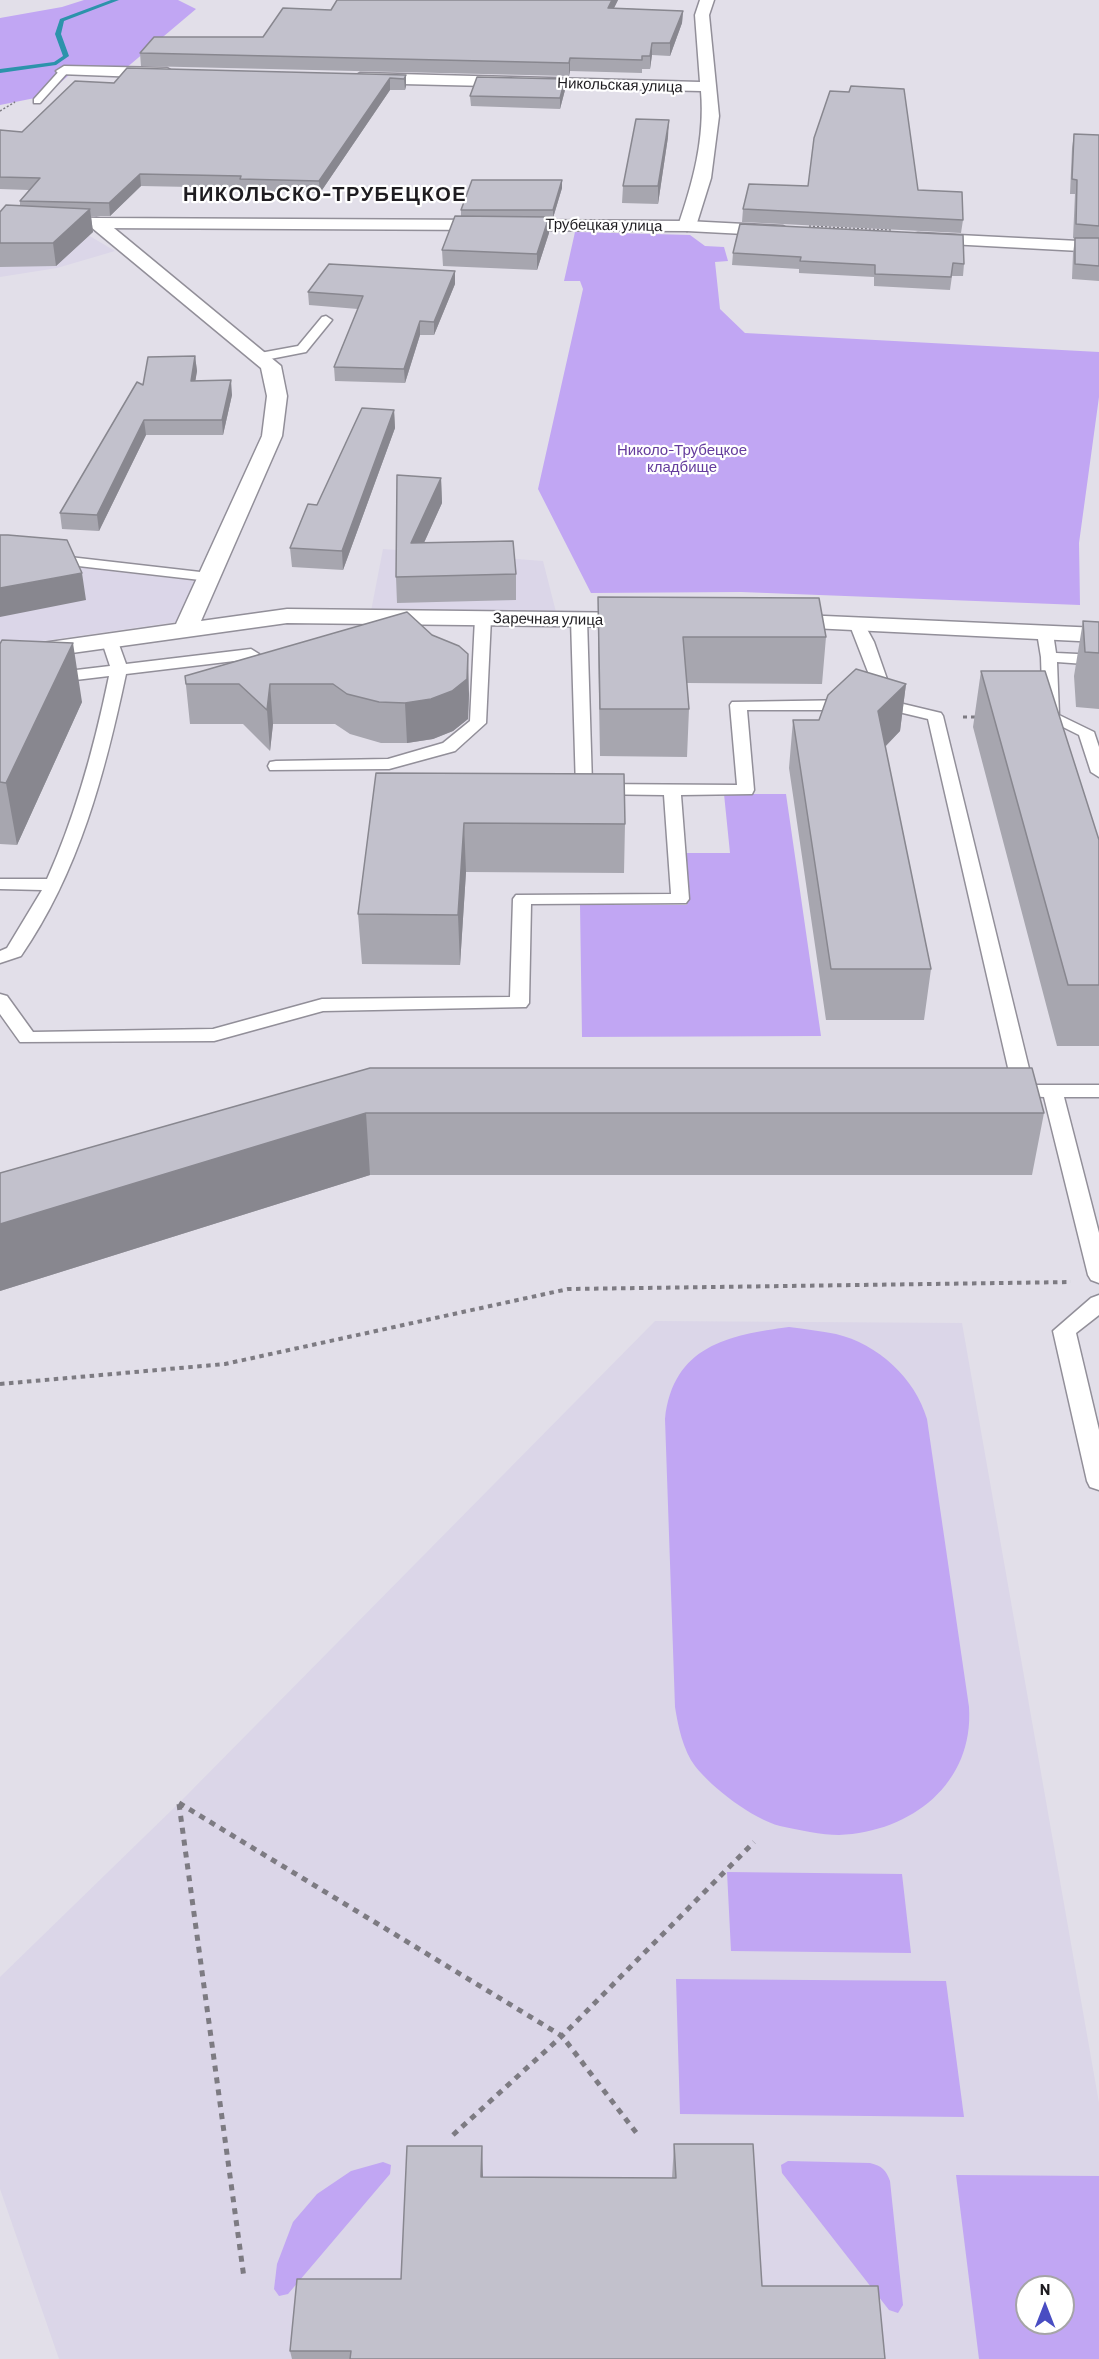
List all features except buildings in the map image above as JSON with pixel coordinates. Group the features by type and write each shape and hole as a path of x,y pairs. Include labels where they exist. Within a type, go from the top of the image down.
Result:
{"street":[{"path":"687,226 703,178 711,116 702,15 707,0"},
{"path":"59,71 183,74"},
{"name":"Никольская улица","path":"349,77 707,87"},
{"name":"Трубецкая улица","path":"0,220 97,223 687,226 805,232"},
{"path":"97,223 271,366 278,396 272,436 186,628"},
{"path":"898,237 1099,247"},
{"name":"Заречная улица","path":"0,656 186,628 287,616 663,620"},
{"path":"757,621 857,623 1099,635"}],"lane":[{"path":"37,101 59,71"},
{"path":"260,357 302,349 326,320"},
{"path":"0,553 209,577"},
{"path":"276,766 389,764 449,747 478,723 483,618"},
{"path":"579,619 584,789 746,790 738,705 888,705 935,716 1024,1091"},
{"path":"857,623 888,705"},
{"path":"1046,633 1051,717 1092,733 1099,772"},
{"path":"0,957 14,952 54,885 71,846 109,715 119,668 109,639"},
{"path":"0,684 251,654"},
{"path":"1049,657 1099,660"},
{"path":"0,1000 27,1038 214,1035 322,1005 519,1004 522,899 680,899 672,790"},
{"path":"0,884 54,885"},
{"path":"989,1091 1099,1091"},
{"path":"1052,1091 1099,1275"},
{"path":"1099,1303 1064,1331 1099,1480"}],"path":[{"path":"935,716 982,717"},
{"path":"0,1384 225,1364 568,1289 1076,1282"},
{"path":"244,2278 179,1803 562,2036 638,2135"},
{"path":"453,2135 562,2036 754,1842"}],"shaded area":[{"path":"0,223 88,235 115,251 57,268 0,277"},
{"path":"383,549 543,561 556,612 371,611"},
{"path":"0,558 196,581 176,622 0,647"},
{"path":"655,1321 962,1323 1099,2103 1099,2359 59,2359 0,2189 0,1977 179,1803"}],"green space":[{"path":"84,0 178,0 196,9 119,74 69,75 45,96 0,105 0,18 62,7"},
{"name":"Николо-Трубецкое кладбище","path":"575,232 690,235 705,246 724,247 728,261 715,262 720,309 745,333 1099,352 1099,397 1079,543 1080,605 741,592 591,593 538,489 583,289 580,281 564,281"},
{"path":"724,794 786,794 821,1036 582,1037 580,905 687,905 683,853 730,853"},
{"path":"789,1327 836,1334 880,1354 893,1365 914,1390 927,1419 969,1707 968,1734 961,1759 949,1780 933,1798 914,1813 866,1832 839,1835 802,1831 769,1822 746,1810 722,1793 695,1766 684,1745 675,1707 665,1419 670,1394 679,1375 692,1360 707,1349 745,1334"},
{"path":"727,1872 902,1874 911,1953 731,1951"},
{"path":"676,1979 946,1981 964,2117 680,2114"},
{"path":"788,2161 870,2163 885,2171 890,2181 903,2305 898,2313 889,2310 782,2173 781,2165"},
{"path":"383,2162 391,2165 390,2174 288,2294 279,2296 274,2289 277,2264 293,2222 317,2194 351,2171"},
{"path":"956,2175 1099,2176 1099,2359 979,2359"}],"waterway":[{"path":"0,71 56,63 66,56 58,34 62,20 116,0"}],"district":[{"name":"НИКОЛЬСКО-ТРУБЕЦКОЕ","path":"325,194"}]}
